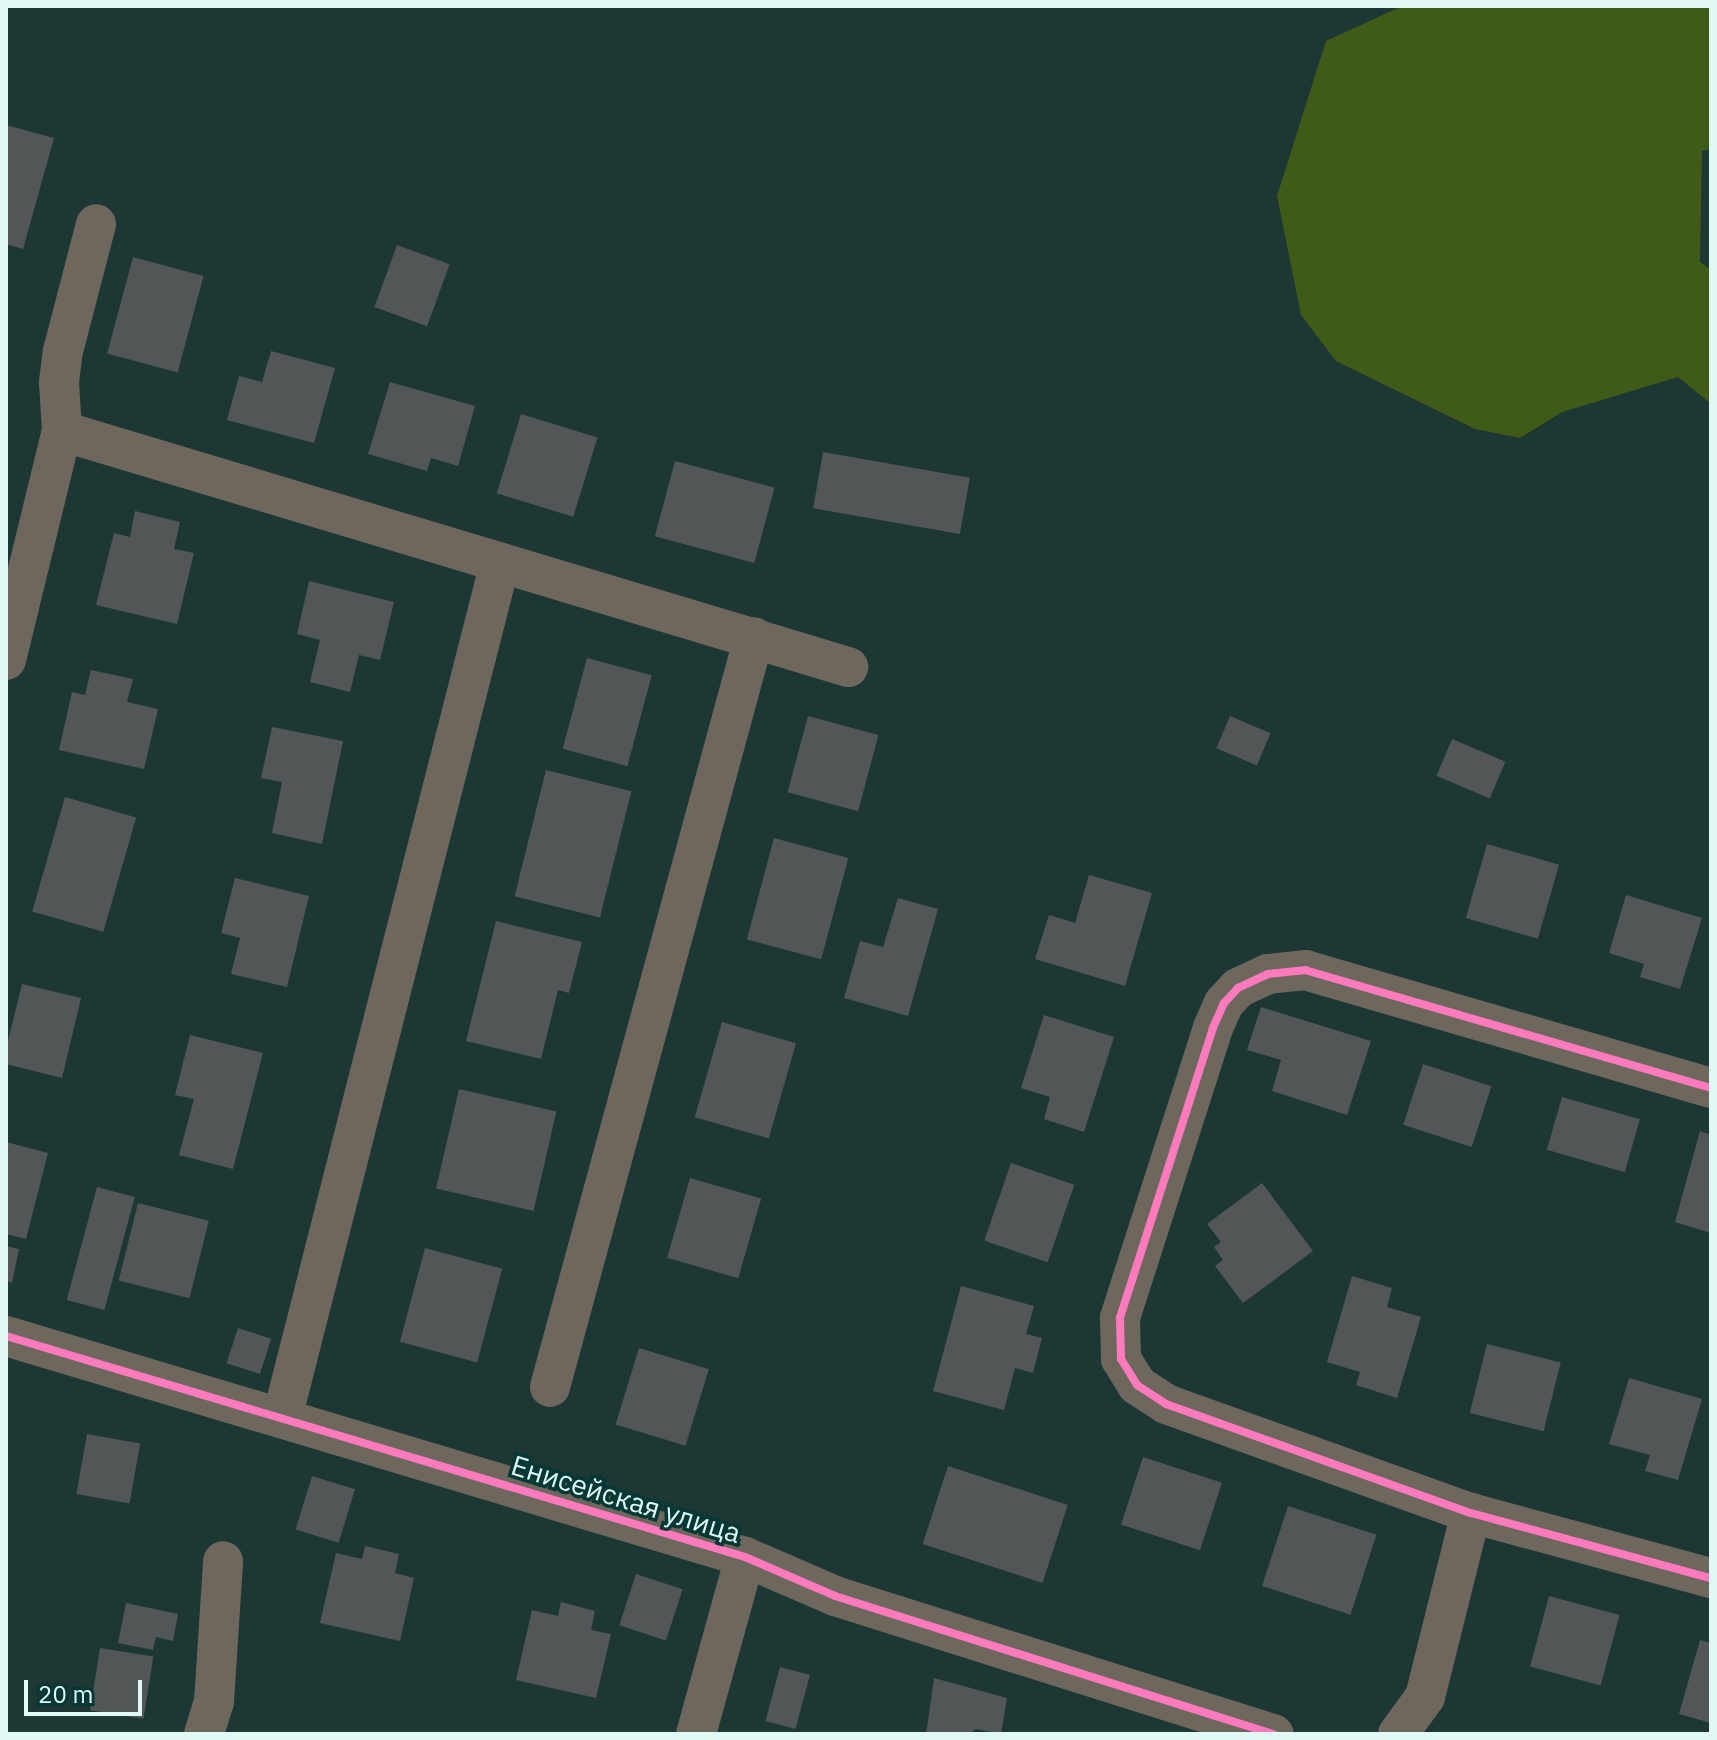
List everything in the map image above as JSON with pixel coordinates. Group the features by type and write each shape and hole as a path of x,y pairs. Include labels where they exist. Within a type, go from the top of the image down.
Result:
{"street":[{"path":"6,660 62,431 59,382 63,351 96,224"},
{"path":"62,431 848,667"},
{"path":"282,1418 500,563"},
{"path":"550,1387 754,637"},
{"path":"1711,1088 1306,970 1268,974 1238,988 1224,1003 1120,1318 1121,1359 1137,1385 1166,1404 1471,1513 1711,1578"},
{"name":"Енисейская улица","path":"6,1336 745,1557 835,1596 1274,1734"},
{"path":"1398,1734 1425,1697 1471,1513"},
{"path":"696,1734 745,1557"},
{"path":"204,1734 214,1702 223,1561"}],"green space":[{"path":"1402,6 1711,6 1711,149 1702,151 1700,262 1711,270 1711,404 1678,377 1562,412 1520,438 1475,429 1336,361 1301,315 1277,196 1326,41"}],"building":[{"path":"6,125 54,138 23,249 6,244"},
{"path":"397,245 450,264 427,326 374,307"},
{"path":"133,257 204,276 178,372 107,354"},
{"path":"271,351 335,368 314,443 227,420 239,376 262,382"},
{"path":"390,382 475,406 458,466 431,458 427,471 368,454"},
{"path":"521,414 598,437 573,517 497,493"},
{"path":"823,452 970,478 960,534 813,508"},
{"path":"675,461 774,488 754,563 655,536"},
{"path":"135,511 180,522 174,549 194,553 177,624 96,605 114,533 130,537"},
{"path":"309,581 394,602 380,660 359,655 350,692 310,682 320,640 297,634"},
{"path":"587,658 652,675 627,766 563,749"},
{"path":"91,670 133,679 127,702 158,709 144,769 59,750 72,692 85,695"},
{"path":"808,716 879,735 858,811 788,792"},
{"path":"1230,716 1271,733 1257,765 1216,748"},
{"path":"272,727 343,741 322,844 272,833 282,782 261,778"},
{"path":"1452,739 1505,762 1490,798 1436,776"},
{"path":"546,770 631,791 600,917 515,896"},
{"path":"65,797 136,817 103,932 32,911"},
{"path":"774,838 848,858 821,959 747,939"},
{"path":"1487,844 1559,865 1538,939 1466,918"},
{"path":"1089,875 1152,893 1125,986 1035,959 1049,915 1075,923"},
{"path":"235,878 309,896 287,987 231,974 240,938 221,933"},
{"path":"1626,895 1702,918 1680,989 1640,977 1644,964 1609,953"},
{"path":"898,898 938,909 908,1016 844,998 860,941 883,947"},
{"path":"496,921 582,942 569,993 558,990 541,1059 466,1041"},
{"path":"22,984 81,998 62,1078 6,1064 6,1049"},
{"path":"1261,1007 1371,1041 1347,1115 1272,1091 1281,1060 1247,1050"},
{"path":"1044,1015 1114,1037 1084,1132 1044,1119 1050,1097 1021,1088"},
{"path":"722,1022 796,1043 769,1138 695,1117"},
{"path":"190,1035 263,1053 233,1169 179,1155 194,1099 175,1095"},
{"path":"1423,1064 1491,1086 1472,1147 1403,1125"},
{"path":"459,1089 556,1111 533,1211 436,1188"},
{"path":"1562,1097 1640,1119 1625,1172 1547,1150"},
{"path":"1700,1131 1711,1135 1711,1233 1675,1222"},
{"path":"6,1142 48,1153 26,1239 6,1234"},
{"path":"1011,1163 1074,1185 1048,1262 984,1241"},
{"path":"690,1178 761,1198 738,1278 667,1258"},
{"path":"1262,1183 1313,1251 1243,1303 1215,1266 1223,1260 1214,1247 1221,1242 1207,1224"},
{"path":"97,1187 135,1197 104,1310 67,1300"},
{"path":"138,1203 209,1221 189,1298 119,1281"},
{"path":"6,1246 19,1249 12,1283 6,1281"},
{"path":"425,1248 502,1269 477,1362 400,1342"},
{"path":"1352,1276 1392,1288 1387,1307 1421,1317 1397,1398 1356,1385 1360,1372 1327,1362"},
{"path":"961,1286 1034,1306 1026,1334 1042,1338 1033,1373 1015,1368 1004,1410 933,1391"},
{"path":"238,1328 271,1339 260,1374 227,1363"},
{"path":"1487,1344 1561,1362 1544,1431 1470,1413"},
{"path":"639,1348 709,1369 685,1446 616,1425"},
{"path":"1629,1378 1702,1399 1678,1480 1645,1471 1650,1455 1609,1444"},
{"path":"87,1434 140,1443 130,1503 76,1494"},
{"path":"1143,1457 1222,1483 1200,1550 1121,1525"},
{"path":"948,1466 1068,1505 1042,1583 923,1544"},
{"path":"312,1476 355,1489 339,1543 296,1530"},
{"path":"1288,1506 1376,1535 1350,1615 1262,1586"},
{"path":"365,1546 399,1554 395,1573 414,1578 400,1641 320,1623 336,1553 362,1559"},
{"path":"636,1574 683,1589 666,1640 619,1625"},
{"path":"1549,1596 1620,1615 1601,1685 1530,1667"},
{"path":"561,1602 595,1611 591,1630 611,1634 596,1698 516,1680 532,1610 558,1616"},
{"path":"126,1603 178,1614 173,1641 156,1637 153,1650 118,1643"},
{"path":"1700,1640 1711,1643 1711,1723 1679,1714"},
{"path":"100,1648 153,1656 143,1719 90,1710"},
{"path":"780,1667 810,1675 795,1729 766,1721"},
{"path":"934,1678 1007,1698 1001,1734 976,1729 969,1734 926,1734"}],"cycle path":[{"path":"1711,1088 1306,970 1268,974 1238,988 1224,1003 1213,1028 1120,1318 1121,1359 1137,1385 1166,1404 1471,1513 1711,1578"},
{"path":"6,1336 745,1557 835,1596 1274,1734"}]}
